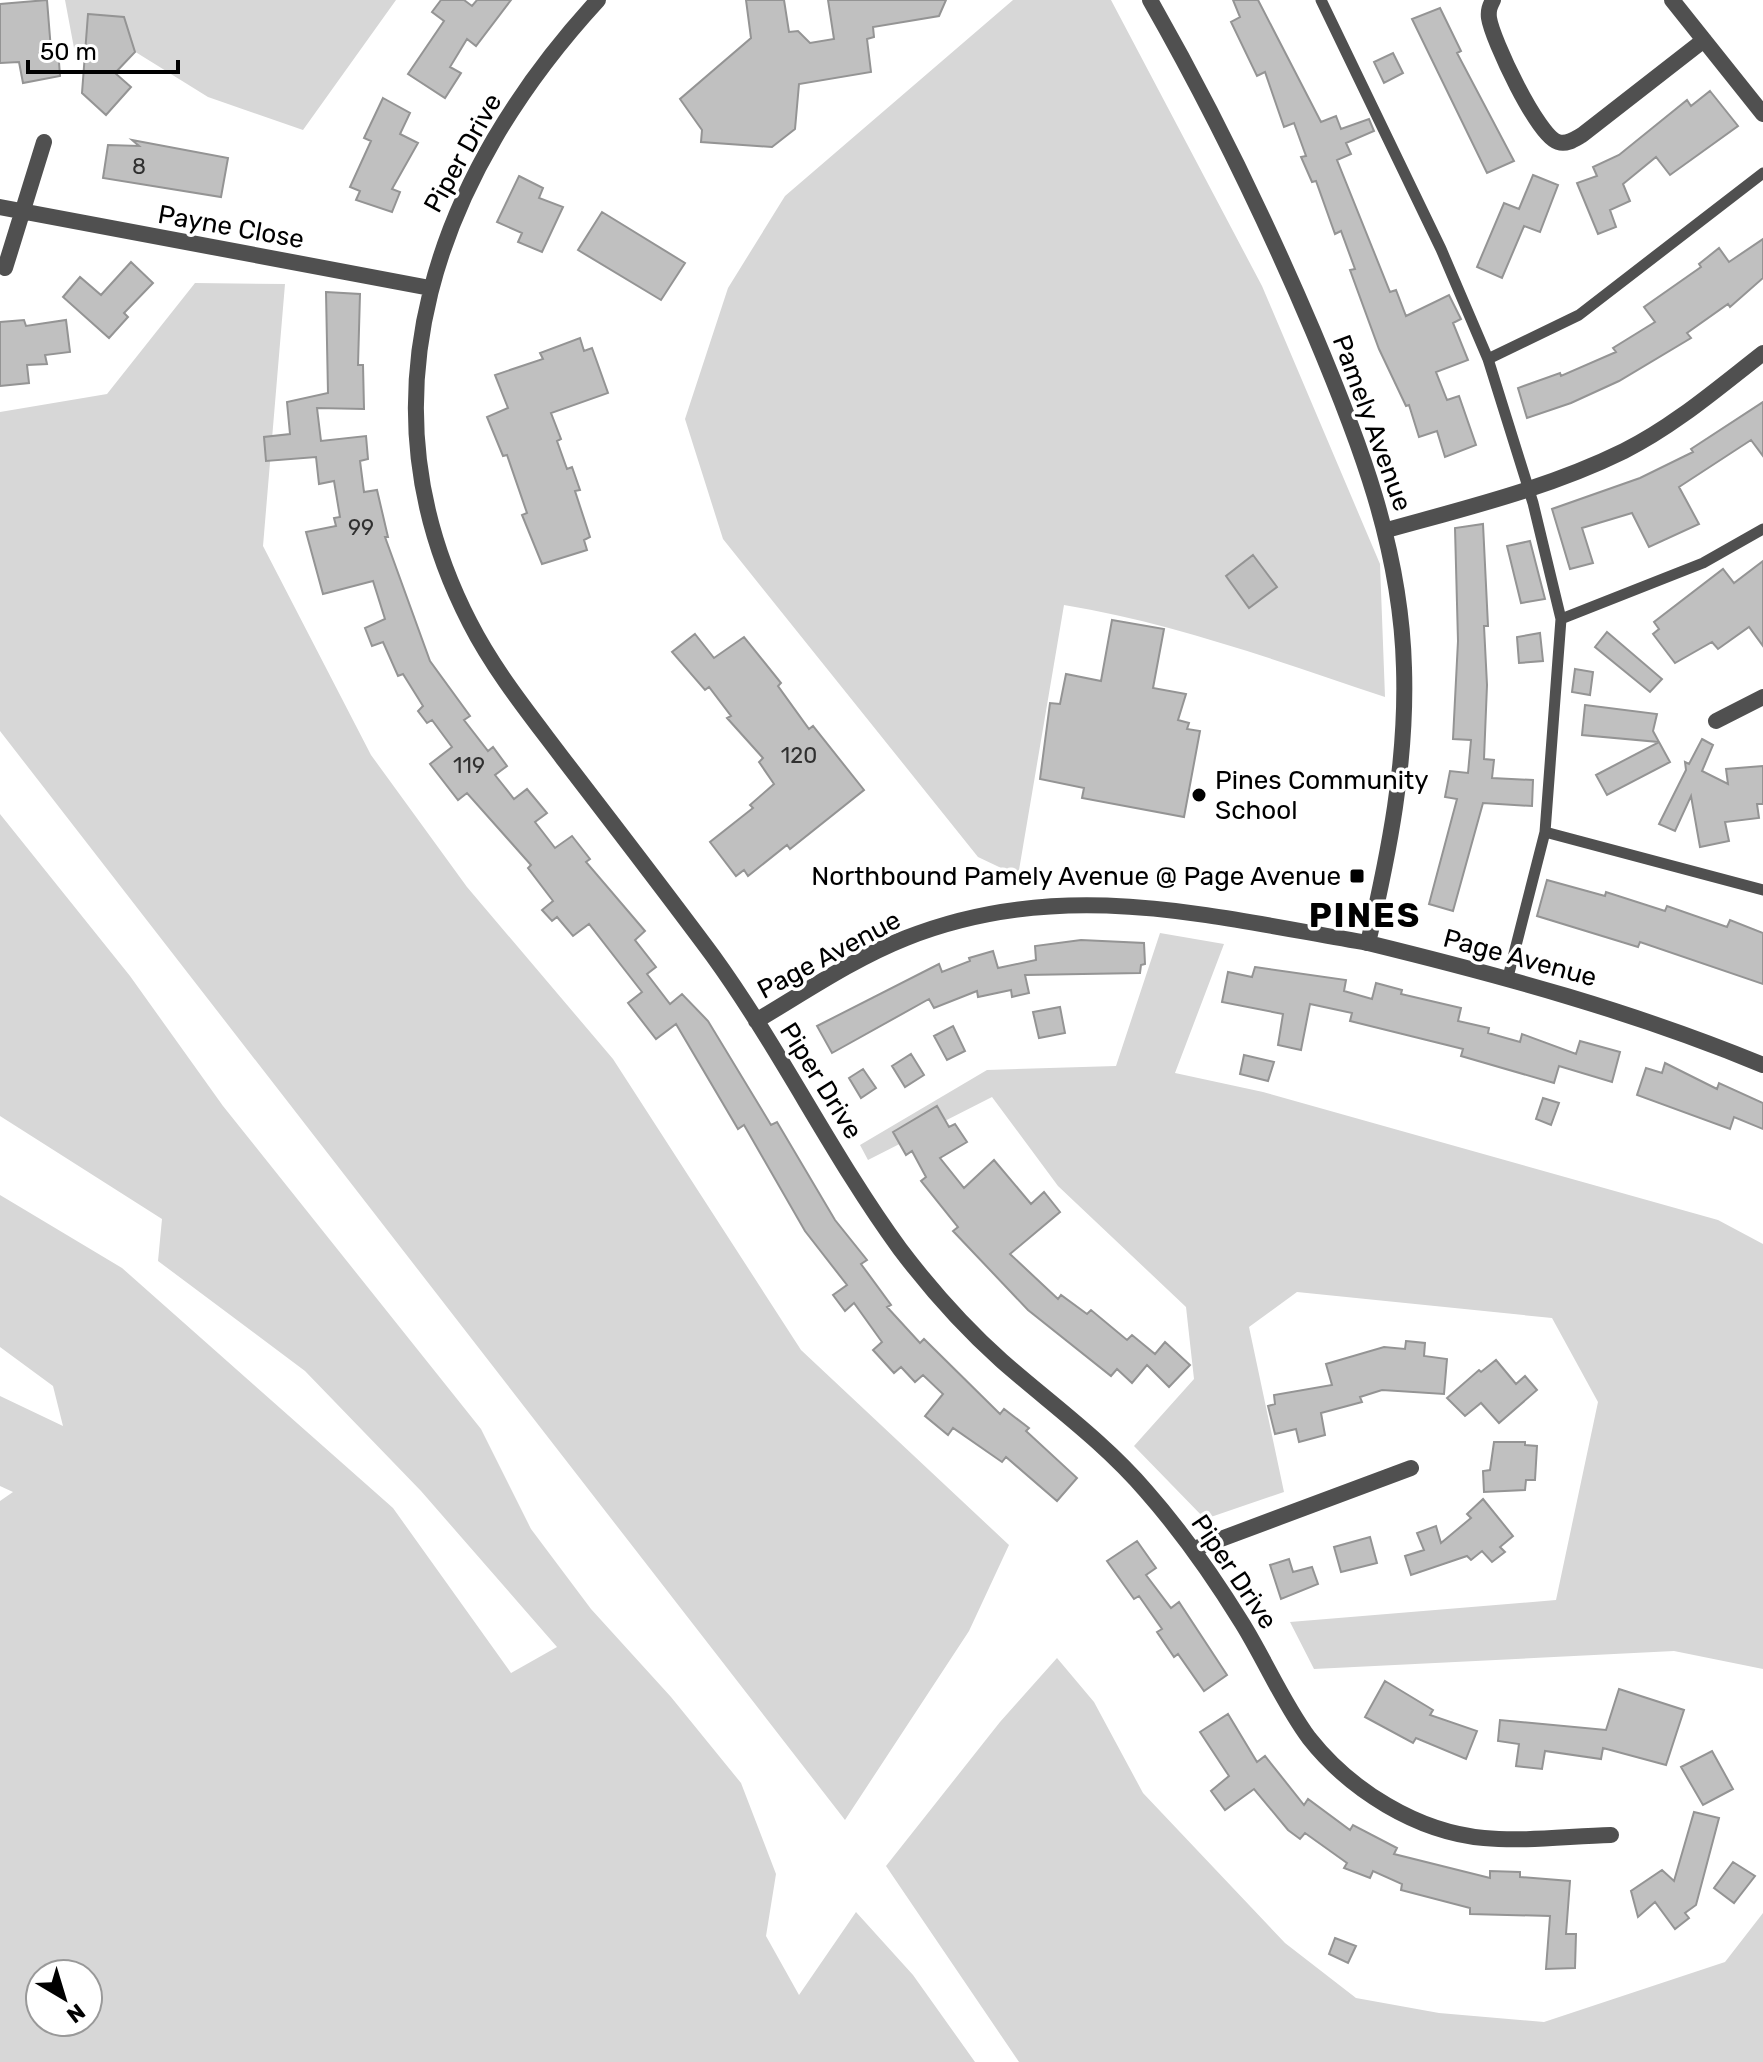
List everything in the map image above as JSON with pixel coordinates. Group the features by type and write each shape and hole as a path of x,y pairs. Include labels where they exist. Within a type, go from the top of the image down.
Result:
{"street":[{"name":"Piper Drive","path":"598,0 552,55 490,142 450,224 430,288 419,368 419,450 429,510 460,602 482,645 515,696 712,956 756,1021 864,1197 929,1287 992,1352 1104,1447 1194,1549 1309,1738 1338,1770 1366,1792 1419,1820 1470,1836 1611,1835"},
{"name":"Pamely Avenue","path":"1150,0 1234,157 1291,279 1348,414 1387,530 1404,666 1404,741 1396,814 1368,943"},
{"path":"1493,0 1488,10 1493,31 1538,125 1557,142 1565,143 1582,135 1704,40"},
{"path":"1672,0 1763,114"},
{"path":"5,268 44,142"},
{"name":"Payne Close","path":"0,207 430,288"},
{"path":"1387,530 1528,489 1626,450 1687,411 1763,353"},
{"path":"1716,721 1763,697"},
{"name":"Page Avenue","path":"756,1021 858,961 906,938 983,915 1032,905 1144,906 1368,943 1508,977 1675,1028 1763,1065"},
{"path":"1194,1549 1411,1468"}],"lane":[{"path":"1321,0 1441,249 1488,359 1528,489 1561,619 1545,832 1508,977"},
{"path":"1488,359 1579,315 1763,173"},
{"path":"1561,619 1703,563 1763,529"},
{"path":"1545,832 1763,890"}],"shaded area":[{"path":"65,0 396,0 303,130 208,97 121,43 74,48"},
{"path":"1013,0 1111,0 1262,286 1380,564 1385,697 1186,633 1064,605 1018,876 978,857 723,539 685,419 728,288 785,196"},
{"path":"195,283 285,284 263,546 371,755 467,887 613,1059 801,1350 1009,1545 969,1631 845,1820 0,731 0,412 107,394"},
{"path":"0,814 130,976 223,1106 481,1429 531,1529 591,1609 671,1697 741,1783 776,1874 766,1936 799,1995 856,1912 913,1975 975,2062 0,2062 0,1501 13,1492 0,1486 0,1396 63,1426 53,1386 0,1347 0,1195 122,1268 393,1508 511,1673 557,1647 421,1491 305,1371 158,1261 162,1219 0,1116"},
{"path":"1160,933 1224,944 1175,1073 1263,1092 1718,1220 1763,1244 1763,1669 1674,1651 1314,1669 1290,1622 1556,1600 1598,1402 1552,1318 1297,1292 1249,1327 1284,1492 1205,1519 1134,1446 1194,1379 1186,1307 1058,1186 992,1097 868,1160 860,1145 987,1070 1116,1066"},
{"path":"1057,1658 1094,1702 1143,1793 1285,1943 1356,1998 1439,2013 1544,2022 1725,1962 1763,1913 1763,2062 1019,2062 886,1866 1000,1722"}],"building":[{"path":"47,0 51,50 58,49 60,76 23,83 19,62 0,63 0,4"},
{"path":"441,0 464,0 472,6 477,0 511,0 476,46 467,39 450,67 461,73 445,98 408,74 444,21 432,12"},
{"path":"746,0 784,0 789,32 798,31 810,43 834,39 828,0 946,0 939,16 873,27 874,37 867,39 871,72 799,84 795,129 772,147 701,142 702,130 680,99 751,38"},
{"path":"1233,0 1258,0 1321,122 1336,116 1341,129 1369,119 1374,131 1346,143 1351,154 1337,160 1390,292 1396,290 1406,316 1449,295 1461,319 1453,323 1468,360 1436,372 1447,400 1459,396 1476,445 1445,457 1437,431 1419,437 1409,405 1406,406 1379,349 1350,270 1355,269 1341,231 1335,234 1316,181 1312,182 1301,157 1306,156 1294,123 1284,127 1265,72 1257,76 1231,22 1240,17"},
{"path":"1440,8 1461,51 1457,53 1514,161 1487,173 1412,19"},
{"path":"88,14 124,17 135,52 115,73 131,87 106,115 82,93"},
{"path":"1393,53 1403,73 1384,83 1374,62"},
{"path":"1710,91 1738,126 1670,175 1656,157 1623,184 1630,201 1610,210 1616,227 1598,234 1577,183 1597,176 1593,167 1619,155 1687,100 1691,106"},
{"path":"383,98 410,113 400,134 418,143 392,189 400,192 392,212 356,200 360,191 350,187 371,141 364,138"},
{"path":"132,140 228,158 221,197 103,178 108,145 139,146"},
{"path":"1533,175 1558,185 1540,232 1524,226 1502,278 1477,267 1504,203 1519,209"},
{"path":"519,176 543,188 539,198 563,207 542,252 518,242 522,233 497,222"},
{"path":"602,212 685,263 661,300 578,250"},
{"path":"1763,239 1763,278 1730,307 1728,304 1687,333 1691,338 1619,381 1571,403 1527,418 1518,388 1560,373 1561,376 1616,352 1613,348 1655,322 1644,307 1701,267 1699,264 1719,248 1729,262"},
{"path":"131,262 153,283 124,313 128,317 109,338 63,297 80,277 101,295"},
{"path":"326,292 360,294 358,365 363,365 364,409 317,408 321,441 366,436 368,459 360,461 364,492 377,490 388,537 385,537 430,661 470,716 464,720 488,751 493,747 507,766 495,775 514,799 527,789 547,813 535,822 555,848 572,836 590,859 586,862 645,931 635,940 656,967 647,974 670,1004 682,994 708,1021 771,1125 777,1122 835,1220 867,1260 861,1264 891,1305 887,1307 920,1343 924,1339 1000,1414 1004,1409 1029,1428 1026,1431 1077,1478 1057,1501 1006,1457 1002,1462 953,1428 948,1435 925,1416 943,1394 923,1375 915,1382 901,1367 894,1373 873,1350 882,1342 854,1303 845,1311 833,1295 847,1285 805,1231 744,1125 738,1129 676,1024 656,1039 628,1003 642,992 589,924 573,936 557,917 552,921 542,910 553,901 528,868 531,865 467,793 458,800 430,764 452,747 432,720 427,723 418,711 423,706 403,674 398,676 383,642 372,646 365,628 385,619 373,581 323,594 306,532 336,526 334,518 340,517 334,481 319,484 316,457 266,461 264,437 290,434 287,402 328,393"},
{"path":"24,320 26,326 66,320 70,352 45,355 47,364 27,365 29,383 0,386 0,322"},
{"path":"580,338 584,351 592,348 608,393 551,413 561,439 557,441 567,469 572,467 580,490 575,491 590,537 584,540 587,550 542,564 522,515 527,513 507,455 503,456 487,417 508,408 495,375 543,359 540,353"},
{"path":"1763,402 1763,456 1751,440 1679,487 1699,524 1649,547 1632,513 1582,528 1593,563 1570,569 1552,509 1640,478 1693,452 1691,449"},
{"path":"1483,524 1488,626 1484,626 1487,685 1484,759 1494,760 1492,778 1533,780 1532,806 1483,803 1453,911 1429,904 1457,799 1445,797 1450,771 1468,773 1471,740 1453,739 1458,641 1455,528"},
{"path":"1530,541 1545,599 1521,603 1507,546"},
{"path":"1253,555 1277,587 1249,608 1226,576"},
{"path":"1763,561 1763,646 1749,627 1718,649 1712,642 1675,663 1653,634 1659,629 1654,622 1723,569 1734,583"},
{"path":"1112,620 1164,629 1153,688 1186,694 1178,720 1189,723 1187,729 1200,731 1184,817 1082,798 1084,788 1040,779 1050,703 1060,704 1066,674 1101,681"},
{"path":"1607,632 1662,679 1650,692 1595,647"},
{"path":"1540,633 1543,661 1519,663 1517,637"},
{"path":"695,634 714,658 744,637 781,683 778,686 809,729 813,726 864,790 790,849 787,845 748,876 744,870 736,876 710,842 753,808 750,805 774,784 759,762 763,758 727,718 731,716 709,687 705,690 672,652"},
{"path":"1575,669 1593,672 1590,695 1572,692"},
{"path":"1585,705 1657,714 1653,731 1659,742 1582,735"},
{"path":"1702,739 1713,745 1702,771 1728,784 1726,769 1763,766 1763,804 1757,804 1759,818 1725,822 1729,841 1700,847 1691,796 1675,831 1659,824 1686,770 1685,762 1689,764"},
{"path":"1659,742 1670,762 1607,795 1596,775"},
{"path":"1547,880 1605,896 1606,892 1665,911 1667,906 1727,927 1730,920 1763,933 1763,984 1640,942 1638,947 1537,916"},
{"path":"1081,940 1144,943 1145,964 1141,965 1140,973 1025,975 1029,993 1012,997 1011,990 978,997 977,991 934,1008 929,999 832,1053 817,1026 939,964 942,972 970,961 969,958 993,951 998,968 1036,960 1035,946"},
{"path":"1255,967 1346,980 1344,991 1372,999 1376,983 1402,990 1401,994 1461,1008 1458,1021 1489,1028 1488,1033 1520,1042 1522,1034 1576,1054 1580,1041 1620,1052 1612,1082 1559,1066 1554,1083 1461,1056 1463,1049 1350,1021 1352,1013 1310,1004 1301,1050 1278,1045 1283,1014 1222,1002 1228,972 1252,977"},
{"path":"1060,1007 1065,1033 1039,1038 1033,1012"},
{"path":"953,1026 965,1051 947,1060 934,1036"},
{"path":"911,1054 924,1075 905,1087 892,1066"},
{"path":"1244,1055 1274,1062 1268,1081 1240,1074"},
{"path":"1665,1063 1717,1089 1719,1083 1763,1103 1763,1129 1734,1117 1730,1129 1637,1095 1646,1068 1662,1073"},
{"path":"863,1069 876,1088 861,1098 849,1078"},
{"path":"1543,1098 1559,1103 1551,1125 1536,1119"},
{"path":"937,1106 949,1127 955,1124 967,1142 940,1158 964,1188 994,1160 1031,1204 1044,1192 1060,1212 1010,1254 1058,1299 1061,1295 1087,1314 1091,1310 1127,1340 1132,1335 1155,1354 1165,1342 1190,1365 1169,1387 1147,1365 1132,1383 1117,1369 1111,1376 1028,1310 953,1231 958,1227 921,1181 926,1177 912,1151 906,1155 893,1132"},
{"path":"1406,1341 1425,1343 1424,1356 1447,1359 1444,1394 1382,1390 1360,1397 1362,1402 1321,1413 1325,1435 1299,1442 1296,1429 1275,1434 1268,1406 1275,1404 1274,1395 1332,1385 1326,1364 1384,1347 1405,1349"},
{"path":"1496,1360 1516,1384 1525,1376 1537,1390 1499,1423 1481,1403 1465,1416 1447,1398 1479,1370 1481,1372"},
{"path":"1494,1442 1525,1442 1525,1445 1537,1446 1535,1480 1526,1480 1525,1490 1484,1492 1483,1471 1490,1470"},
{"path":"1483,1499 1513,1536 1500,1547 1505,1552 1492,1562 1482,1551 1471,1560 1467,1556 1411,1575 1405,1556 1424,1550 1417,1533 1436,1526 1441,1543 1471,1518 1467,1514"},
{"path":"1370,1537 1377,1563 1341,1572 1334,1547"},
{"path":"1137,1541 1156,1568 1146,1575 1171,1608 1179,1602 1227,1675 1204,1691 1178,1654 1174,1657 1157,1632 1162,1629 1139,1596 1134,1599 1107,1561"},
{"path":"1289,1559 1293,1572 1312,1567 1318,1584 1281,1599 1270,1565"},
{"path":"1385,1681 1433,1710 1430,1715 1477,1731 1466,1759 1416,1738 1413,1743 1365,1717"},
{"path":"1619,1689 1684,1710 1666,1765 1603,1748 1601,1759 1545,1751 1542,1769 1516,1766 1519,1744 1498,1741 1500,1720 1606,1730"},
{"path":"1228,1714 1257,1762 1265,1756 1304,1805 1308,1799 1350,1830 1353,1825 1397,1848 1394,1854 1490,1878 1490,1871 1520,1872 1520,1877 1570,1881 1566,1934 1576,1934 1575,1968 1546,1969 1550,1916 1470,1914 1470,1908 1401,1890 1402,1884 1373,1871 1370,1878 1344,1868 1347,1863 1305,1833 1300,1839 1288,1830 1254,1789 1225,1810 1211,1791 1229,1776 1200,1732"},
{"path":"1712,1751 1733,1789 1703,1805 1681,1767"},
{"path":"1694,1812 1719,1818 1696,1905 1685,1913 1689,1918 1675,1929 1655,1902 1638,1917 1631,1891 1662,1870 1674,1881"},
{"path":"1733,1862 1755,1876 1734,1903 1714,1888"},
{"path":"1335,1938 1356,1946 1348,1963 1329,1954"}],"place":[{"name":"Pines Community School","path":"1199,795"},
{"name":"Northbound Pamely Avenue @ Page Avenue","path":"1357,876"}],"district":[{"name":"PINES","path":"1365,915"}]}
